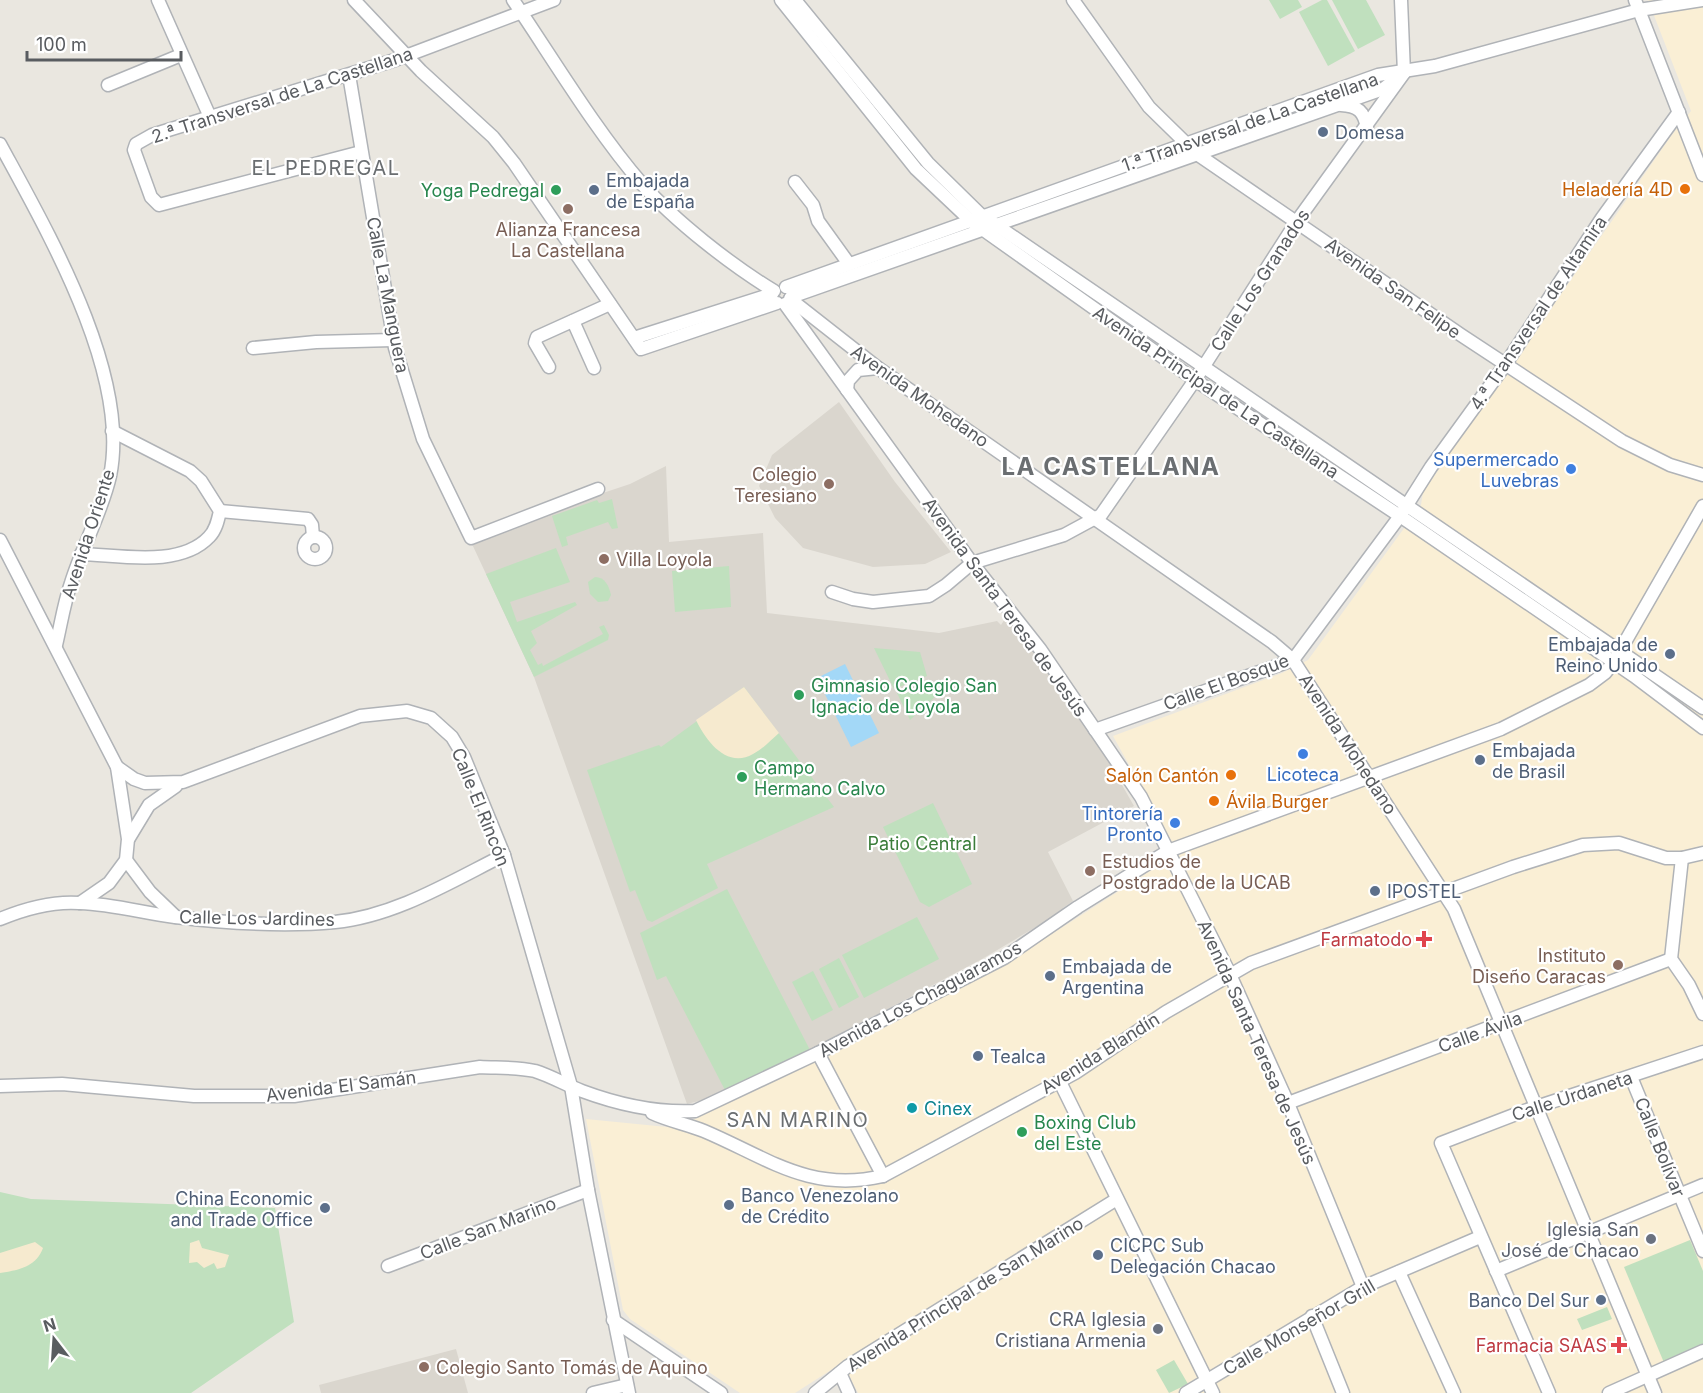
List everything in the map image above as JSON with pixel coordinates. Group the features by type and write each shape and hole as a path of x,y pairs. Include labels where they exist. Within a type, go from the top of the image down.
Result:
{"street":[{"path":"158,0 210,117"},
{"path":"354,0 406,56 493,137 514,163 610,304 537,337 535,343 549,367"},
{"name":"Avenida Mohedano","path":"513,0 613,146 643,185 716,250 878,368 1272,642 1293,660 1444,891 1655,1393"},
{"name":"2.ª Transversal de La Castellana","path":"361,152 159,205 153,202 134,150 136,144 152,135 406,56 554,0"},
{"path":"781,0 916,169 971,221"},
{"name":"Avenida Principal de La Castellana","path":"795,0 928,164 983,223 1194,380 1400,516 1703,728"},
{"name":"Avenida San Felipe","path":"1073,0 1149,107 1184,144 1197,154 1505,365 1643,454 1703,475"},
{"path":"1401,0 1404,73 1637,5 1702,0"},
{"path":"1637,5 1703,175"},
{"path":"108,85 181,55"},
{"name":"1.ª Transversal de La Castellana","path":"782,296 849,264 971,221 995,225 1340,105 1383,89 1404,73"},
{"name":"1.ª Transversal de La Castellana","path":"610,304 638,344 782,296 983,223 1184,144 1378,75 1404,73"},
{"name":"Calle Los Granados","path":"832,592 853,599 873,602 918,598 937,592 972,562 1064,535 1094,519 1108,507 1203,367 1297,221 1367,128 1404,73"},
{"name":"Calle La Manguera","path":"349,75 393,340 423,439 471,538 598,489"},
{"path":"1340,105 1357,107 1363,113 1367,128"},
{"name":"4.ª Transversal de Altamira","path":"1400,516 1505,365 1602,218 1679,112"},
{"name":"Avenida Oriente","path":"0,144 59,258 96,342 111,410 109,477 70,584 56,645"},
{"path":"795,182 813,206 818,221 849,264"},
{"name":"Avenida Principal de La Castellana","path":"995,225 1703,708"},
{"name":"Avenida Santa Teresa de Jesús","path":"782,296 972,562 1040,649 1141,797 1288,1103 1363,1287"},
{"path":"573,321 594,368"},
{"path":"253,348 308,342 393,340"},
{"path":"847,390 848,381 858,370 878,368"},
{"path":"112,431 190,471 201,482 220,511"},
{"path":"1613,663 1618,650 1703,506"},
{"path":"220,511 308,519 312,525 313,537"},
{"path":"81,554 153,556 183,553 209,537 220,511"},
{"name":"Calle El Bosque","path":"1095,730 1293,660 1400,516"},
{"path":"0,540 117,767 128,839 126,860 109,883 80,903"},
{"name":"Avenida Los Chaguaramos","path":"640,1107 672,1112 695,1111 818,1053 1004,958 1078,907 1168,851 1510,724 1589,685 1605,673 1613,663"},
{"name":"Calle El Rincón","path":"128,839 149,805 183,782 360,716 407,711 430,718 452,737 464,757 504,855 571,1086"},
{"name":"Calle El Rincón","path":"117,767 134,779 145,783 183,782"},
{"name":"Avenida Blandín","path":"640,1107 664,1119 702,1130 802,1176 839,1181 861,1181 883,1176 1060,1082 1228,974 1444,891 1583,845 1604,842 1619,843 1666,858 1682,858 1703,853"},
{"name":"Calle Los Jardines","path":"0,918 36,907 80,903 177,917 297,923 335,922 368,916 437,889 504,855"},
{"path":"1682,858 1671,959 1689,985 1703,1014"},
{"path":"126,860 150,892 177,917"},
{"name":"Calle Ávila","path":"1288,1103 1671,959"},
{"name":"Calle Urdaneta","path":"1480,1237 1441,1143 1535,1107 1703,1052"},
{"path":"818,1053 883,1176"},
{"name":"Avenida El Samán","path":"0,1086 62,1084 194,1096 294,1096 480,1067 534,1071 571,1086 640,1107"},
{"name":"Calle Bolívar","path":"1631,1077 1703,1251"},
{"path":"1060,1082 1213,1393"},
{"path":"571,1086 588,1190 628,1389 594,1393"},
{"path":"695,1111 702,1130"},
{"path":"1496,1271 1703,1185"},
{"name":"Calle San Marino","path":"388,1266 588,1190"},
{"name":"Avenida Principal de San Marino","path":"815,1393 840,1373 1116,1199"},
{"path":"1480,1237 1549,1393"},
{"name":"Calle Monseñor Grill","path":"1186,1393 1363,1287 1480,1237"},
{"path":"1399,1272 1454,1393"},
{"path":"1312,1316 1343,1393"},
{"path":"614,1320 721,1393"},
{"path":"1609,1393 1703,1351"},
{"path":"840,1373 844,1391"}],"shaded area":[{"path":"1648,0 1703,0 1703,1393 858,1393 842,1363 795,1393 740,1393 630,1319 623,1310 586,1119 677,1128 1005,964 1178,853 1113,736 1282,673 1308,660 1421,505 1423,492 1671,136 1691,111"},
{"name":"Colegio Teresiano","path":"839,402 895,482 951,552 925,564 873,567 803,548 775,518 759,486 772,455"},
{"path":"666,466 669,542 763,533 767,613 939,633 997,621 1001,625 1008,614 1106,757 1134,806 1048,852 1073,901 1063,908 1063,911 982,959 727,1094 687,1104 534,677 472,544 543,513 630,484"},
{"name":"Colegio Santo Tomás de Aquino","path":"456,1349 468,1393 321,1393 319,1385"}],"green space":[{"path":"1269,0 1298,0 1302,7 1280,19"},
{"path":"1322,0 1327,0 1355,51 1328,66 1299,12"},
{"path":"1332,0 1366,0 1385,35 1358,49"},
{"path":"612,499 618,528 612,529 608,522 566,537 568,545 562,547 552,516 597,500 599,503"},
{"path":"556,548 570,582 510,602 517,622 575,602 577,605 531,631 537,643 530,650 538,665 542,663 543,666 603,634 599,627 604,625 609,635 608,640 534,677 486,574"},
{"path":"729,566 731,607 675,612 672,571"},
{"path":"595,577 604,580 608,585 611,595 608,601 598,602 590,594 588,582"},
{"path":"874,648 920,652 927,676 894,689"},
{"path":"930,681 937,695 910,720 897,693"},
{"path":"744,687 834,807 707,864 718,888 652,922 647,920 635,890 630,892 587,770 659,745 661,747"},
{"name":"Patio Central","path":"933,803 972,884 929,907 920,902 883,827"},
{"path":"727,889 810,1050 727,1094 666,976 657,980 640,933"},
{"path":"917,917 939,959 864,998 842,955"},
{"path":"839,958 859,997 839,1008 819,969"},
{"path":"813,971 833,1010 812,1021 792,982"},
{"path":"0,1192 31,1199 275,1208 294,1322 191,1393 0,1393"},
{"path":"1690,1240 1703,1271 1703,1349 1665,1365 1624,1267"},
{"path":"1607,1307 1612,1319 1582,1330 1577,1319"},
{"path":"1174,1360 1188,1384 1169,1393 1156,1370"}],"sand":[{"path":"744,687 779,733 757,752 743,758 735,758 718,750 705,736 696,720"},
{"path":"199,1240 202,1248 229,1255 225,1267 217,1269 214,1263 204,1268 197,1262 189,1263 190,1243"},
{"path":"35,1242 43,1248 36,1260 20,1269 0,1273 0,1253"}],"water":[{"path":"845,664 879,733 851,747 817,678"}],"place":[{"name":"Domesa","path":"1323,132"},
{"name":"Heladería 4D","path":"1685,189"},
{"name":"Yoga Pedregal","path":"556,190"},
{"name":"Embajada de España","path":"594,190"},
{"name":"Alianza Francesa La Castellana","path":"568,209"},
{"name":"Supermercado Luvebras","path":"1571,469"},
{"name":"Colegio Teresiano","path":"829,484"},
{"name":"Villa Loyola","path":"604,559"},
{"name":"Embajada de Reino Unido","path":"1670,654"},
{"name":"Gimnasio Colegio San Ignacio de Loyola","path":"799,695"},
{"name":"Licoteca","path":"1303,754"},
{"name":"Embajada de Brasil","path":"1480,760"},
{"name":"Salón Cantón","path":"1231,775"},
{"name":"Campo Hermano Calvo","path":"742,777"},
{"name":"Ávila Burger","path":"1214,801"},
{"name":"Tintorería Pronto","path":"1175,823"},
{"name":"Estudios de Postgrado de la UCAB","path":"1090,871"},
{"name":"IPOSTEL","path":"1375,891"},
{"name":"Farmatodo","path":"1424,939"},
{"name":"Instituto Diseño Caracas","path":"1618,965"},
{"name":"Embajada de Argentina","path":"1050,976"},
{"name":"Tealca","path":"978,1056"},
{"name":"Cinex","path":"912,1108"},
{"name":"Boxing Club del Este","path":"1022,1132"},
{"name":"Banco Venezolano de Crédito","path":"729,1205"},
{"name":"China Economic and Trade Office","path":"325,1208"},
{"name":"Iglesia San José de Chacao","path":"1651,1239"},
{"name":"CICPC Sub Delegación Chacao","path":"1098,1255"},
{"name":"Banco Del Sur","path":"1601,1300"},
{"name":"CRA Iglesia Cristiana Armenia","path":"1158,1329"},
{"name":"Farmacia SAAS","path":"1619,1345"},
{"name":"Colegio Santo Tomás de Aquino","path":"424,1367"}],"district":[{"name":"EL PEDREGAL","path":"326,168"},
{"name":"LA CASTELLANA","path":"1111,466"},
{"name":"SAN MARINO","path":"798,1120"}]}
